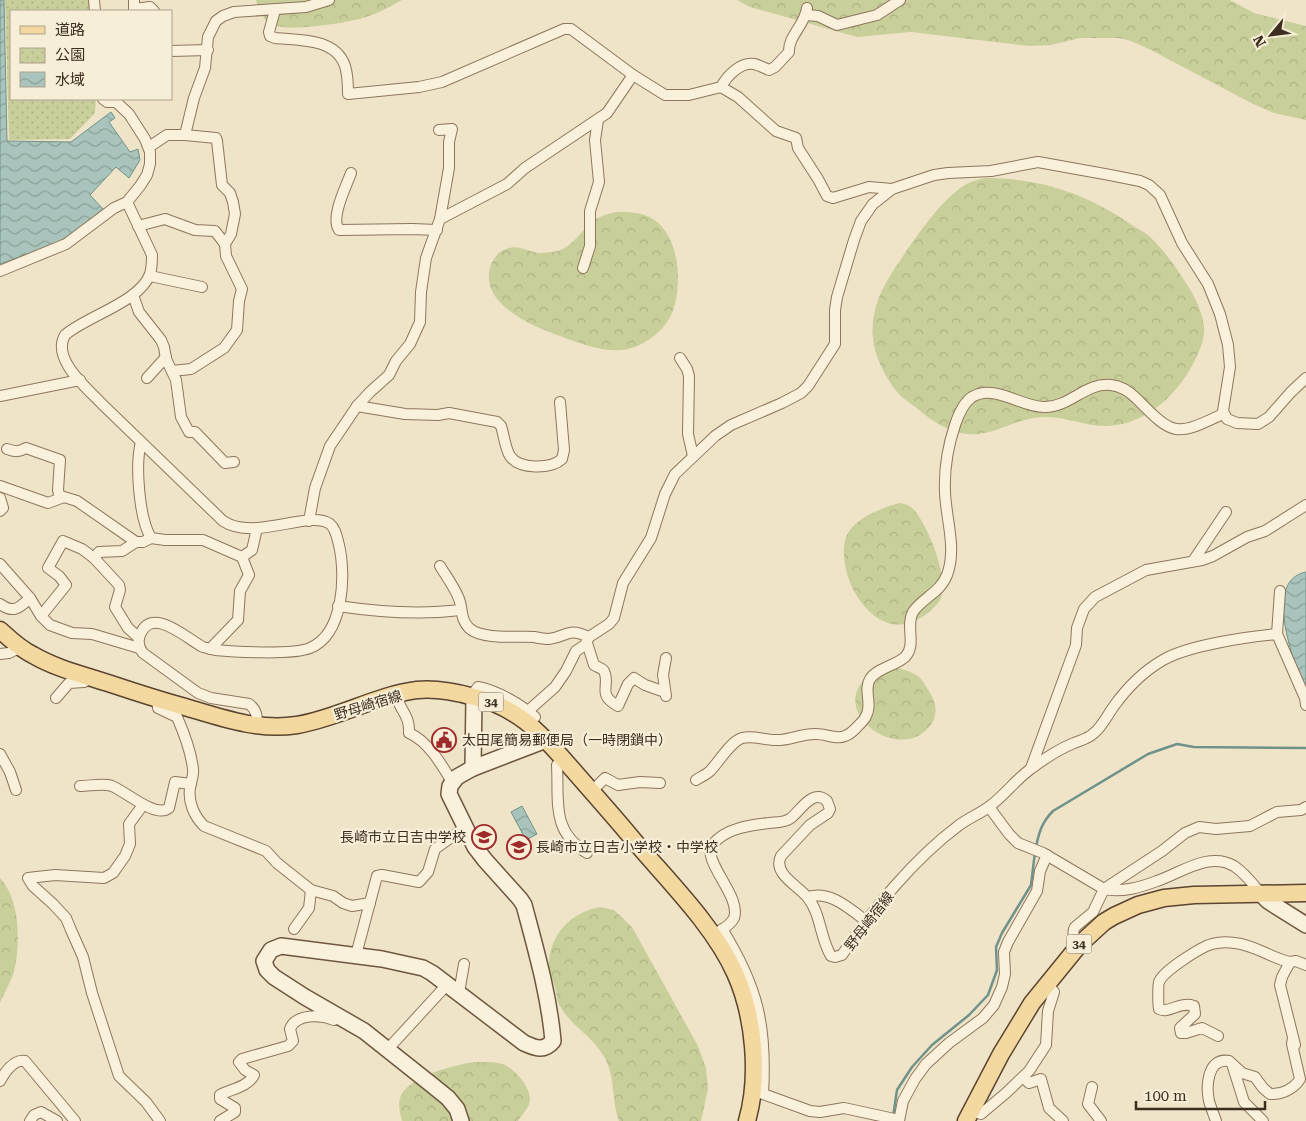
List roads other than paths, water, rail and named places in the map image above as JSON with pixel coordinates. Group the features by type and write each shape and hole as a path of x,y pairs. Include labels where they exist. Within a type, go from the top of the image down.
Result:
{"main road":[{"name":"野母崎宿線","path":"0,630 19,648 69,672 220,718 257,726 301,725 417,690 442,690 474,697 505,708 526,722 546,740 718,932 745,1003 752,1032 754,1061 753,1091 748,1121"},
{"name":"34","path":"968,1116 1001,1054 1032,1004 1080,944 1097,927 1114,916 1138,905 1155,900 1186,896 1306,893"}],"street":[{"path":"134,0 134,9 150,7 153,10"},
{"path":"184,135 194,98 205,68 208,37 216,21 234,12 306,8 330,0"},
{"path":"276,10 269,32 270,36 312,42 336,52 345,65 348,94 419,87 442,82 564,29 571,29 633,75 665,95 689,95 721,87 730,74 747,64 758,65 769,70 776,67 789,52 789,44 807,12 837,25 877,15 900,0"},
{"path":"172,52 208,50"},
{"path":"440,219 507,184 525,168 607,114 633,75"},
{"path":"721,87 744,102 776,131 796,138 798,148 827,196 833,198 869,187 892,189"},
{"path":"0,272 66,244 114,208 127,202 147,175 151,158 145,139 129,114 117,100 106,102 104,100"},
{"path":"584,268 590,246 590,211 599,182 595,140 598,120"},
{"path":"309,521 315,488 330,446 357,406 389,375 396,361 410,344 420,322 426,258 440,219 450,168 449,142 452,129 439,130"},
{"path":"148,147 167,135 216,138 218,141 222,184 232,198 234,214 231,234 225,244"},
{"path":"473,768 474,697 478,687 487,689 531,714 555,687 576,651 614,618 623,583 652,538 665,494 675,474 715,436 731,425 782,403 801,393 808,386 836,344 835,310 837,297 861,221 873,204 892,189 934,175 990,171 1038,162 1140,181 1149,185 1160,195 1186,250 1208,284 1220,314 1228,345 1230,367 1223,407 1223,414 1227,419 1237,423 1258,424 1269,417 1306,378"},
{"path":"351,174 336,218 336,226 339,230 436,230"},
{"path":"127,202 152,254 150,276 133,295 65,335 61,347 63,357 80,380 223,521 240,528 257,528 309,521 326,522 330,524 335,532 342,567 342,582 333,623 326,636 310,648 290,652 210,649 159,622 149,624 144,629 139,643"},
{"path":"138,226 165,219 195,230 215,231 225,244 226,256 242,289 239,301 237,330 224,348 190,368 172,371"},
{"path":"150,276 202,287"},
{"path":"133,295 139,312 161,340 164,347 179,394 179,408 189,432 195,432 225,463 234,462"},
{"path":"147,378 166,357"},
{"path":"680,358 688,369 689,376 688,434 693,456"},
{"path":"0,396 80,380"},
{"path":"696,780 709,772 733,743 740,738 778,740 814,734 843,737 853,732 867,716 870,678 896,663 908,652 911,646 913,613 920,604 942,585 946,576 952,546 945,492 949,448 957,419 969,399 989,393 1039,407 1059,406 1094,386 1111,385 1124,389 1133,395 1155,417 1170,428 1183,430 1223,414"},
{"path":"357,406 405,414 430,415 449,413 497,422 501,426 509,455 512,459 517,463 541,467 552,465 562,459 564,450 560,402"},
{"path":"141,442 138,481 143,515 147,532 151,538"},
{"path":"7,449 12,452 20,452 26,448 60,460 58,490 60,498"},
{"path":"0,486 48,503 60,498 70,498 136,542"},
{"path":"0,498 2,508 0,512"},
{"path":"1031,768 1076,645 1077,628 1084,608 1095,598 1146,570 1213,556 1246,537 1265,531 1306,506"},
{"path":"1193,561 1226,512"},
{"path":"242,557 252,550 257,528"},
{"path":"94,558 97,554 104,551 122,551 136,542 143,542 151,538 203,540 242,557 249,575 240,591 238,620 210,649"},
{"path":"41,616 66,585 59,576 48,568 63,541 94,558 119,585 120,590 115,607 139,643 143,654 198,692 211,698 249,704 257,713 257,726"},
{"path":"0,564 30,598 41,616 50,624 66,631 139,643"},
{"path":"440,566 458,597 463,618 469,628 474,631 506,637 547,639 570,631 578,633 588,640 594,665 602,668 604,672 606,695 612,703 618,706 628,684 634,678 666,696 663,675 666,658"},
{"path":"1280,591 1277,634 1305,698 1306,705"},
{"path":"0,604 12,610 21,606 30,598"},
{"path":"338,606 368,611 437,612 460,610"},
{"path":"1031,768 1097,731 1115,704 1130,687 1164,660 1195,648 1277,634"},
{"path":"0,654 9,653 19,648"},
{"path":"56,698 69,683 84,682 90,677"},
{"path":"396,695 398,704 408,719 408,733 416,736 430,750 452,782"},
{"path":"157,699 158,708 177,717 184,732 194,771 190,790 191,806 198,820 204,826 266,851 276,863 311,890 333,896 343,903 352,906 370,903"},
{"path":"461,1121 457,1109 448,1098 364,1031 274,977 267,970 264,960 271,950 281,946 382,959 423,968 524,1043 543,1049 553,1041 552,1026 524,905 520,898 485,860 464,828 449,794 452,782 473,768 546,740"},
{"path":"0,754 10,772 16,790"},
{"path":"563,759 557,765 559,817 562,828 568,838 574,846 586,853"},
{"name":"野母崎宿線","path":"718,932 734,918 735,906 712,858 711,846 716,841 739,828 787,821 810,800 819,797 827,801 829,812 804,830 779,861 780,871 808,897 826,947 831,956 835,957 842,955 866,921 936,845 958,826 989,807 1031,768"},
{"path":"592,791 605,778 618,785 640,782 660,783"},
{"path":"80,786 111,786 144,805 166,811 169,808 175,782 191,784"},
{"path":"144,805 129,824 130,844 125,856 113,874 104,878 55,875 28,878 33,886 66,918 83,957 92,993 118,1076 146,1102 160,1121"},
{"path":"989,807 1018,843 1045,854 1104,889 1113,891 1133,889 1158,881 1195,864 1212,861 1226,862 1240,870 1269,894 1268,901 1306,926"},
{"path":"1080,944 1074,937 1073,930 1093,912 1104,889 1162,851 1185,833 1199,827 1216,829 1250,826 1277,812 1301,810 1306,807"},
{"path":"356,955 377,876 382,875 419,882 428,872 435,849 464,828"},
{"path":"718,932 736,951 750,981 762,1021 765,1047 763,1094 810,1111 820,1112 844,1108 900,1121 903,1101 915,1078 926,1064 949,1043 983,1018 994,1005 1002,987 1005,974 1004,959 1008,942 1036,891 1045,854"},
{"path":"294,929 309,908 311,890"},
{"path":"808,897 814,895 836,900 866,921"},
{"path":"1218,1036 1202,1028 1186,1033 1182,1032 1181,1026 1196,1014 1194,1006 1183,1004 1165,1010 1159,1009 1158,984 1171,968 1211,944 1221,943 1236,943 1254,947 1271,956 1306,965"},
{"path":"1290,962 1280,985 1293,1038 1306,1078"},
{"path":"459,993 464,964"},
{"path":"387,1050 443,989 443,981"},
{"path":"968,1116 981,1114 1023,1077 1046,1045 1048,1011 1054,992 1048,984"},
{"path":"220,1121 235,1112 235,1108 220,1099 220,1095 245,1084 253,1078 254,1075 245,1070 239,1062 242,1059 288,1046 293,1041 290,1029 295,1022 314,1015 325,1016 334,1020 340,1018"},
{"path":"1216,1121 1208,1094 1210,1070 1215,1064 1225,1060 1228,1061 1245,1075 1254,1076 1270,1094 1278,1094 1298,1083 1300,1079 1292,1044 1293,1038"},
{"path":"0,1081 12,1066 18,1062 25,1061 75,1121"},
{"path":"1233,1067 1244,1102 1263,1121"},
{"path":"1023,1077 1029,1083 1040,1079 1049,1108 1063,1121"},
{"path":"1092,1087 1088,1104 1101,1121"},
{"path":"30,1121 34,1114 41,1112 57,1121"}],"water":[{"path":"0,0 4,0 7,141 71,142 111,112 115,118 109,122 130,152 138,149 140,160 129,178 116,167 90,195 103,209 80,228 54,245 0,264"},
{"path":"1306,572 1306,695 1290,647 1283,608 1285,591 1292,579"},
{"path":"522,806 537,834 526,840 511,812"}],"waterway":[{"path":"1036,847 1046,819 1053,811 1148,754 1177,744 1194,747 1306,748"},
{"path":"893,1117 897,1090 912,1067 932,1045 969,1015 988,995 997,970 996,947 1002,933 1031,885 1035,852"}],"place":[{"name":"太田尾簡易郵便局（一時閉鎖中）","path":"444,740"},
{"name":"長崎市立日吉中学校","path":"484,837"},
{"name":"長崎市立日吉小学校・中学校","path":"519,847"}]}
